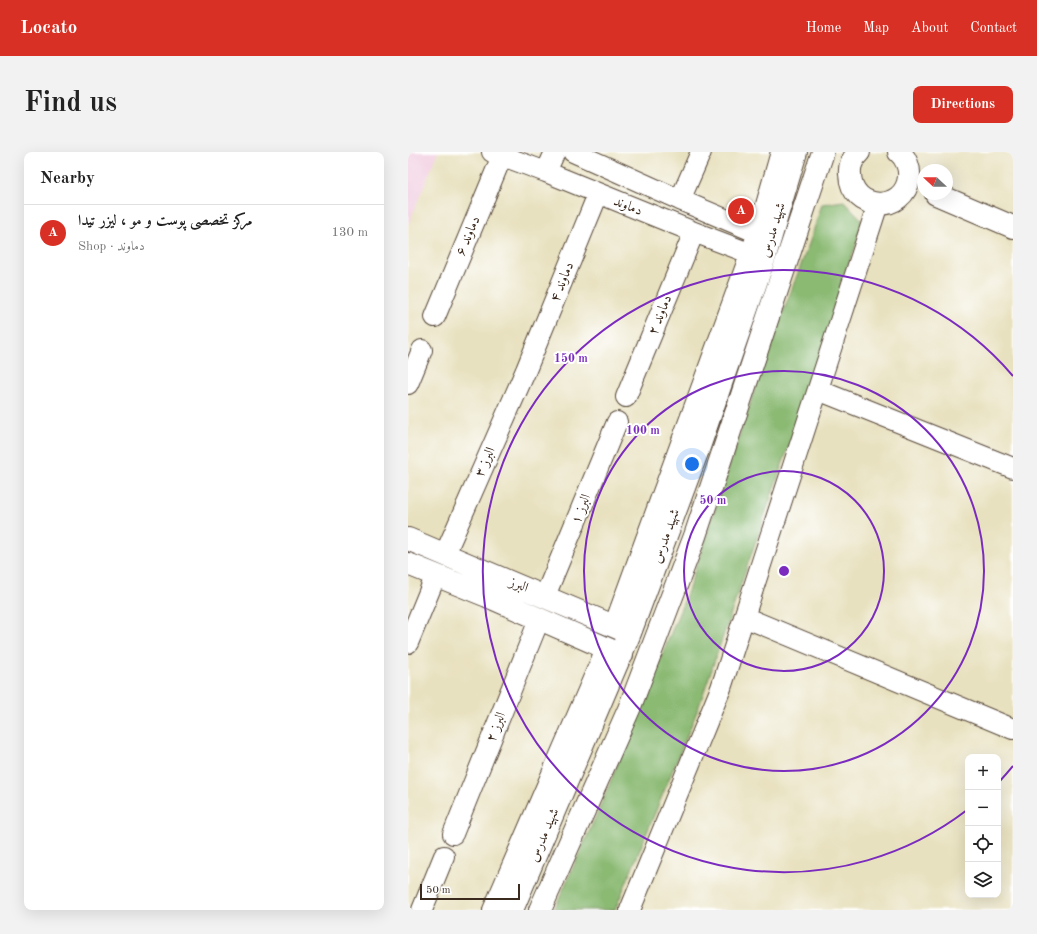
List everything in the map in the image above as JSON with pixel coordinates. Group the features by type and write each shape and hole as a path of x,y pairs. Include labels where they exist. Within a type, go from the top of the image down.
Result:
{"main road":[{"name":"شهید مدرس","path":"512,910 622,629 699,447 757,256 796,152"},
{"path":"821,157 854,161 850,180 854,190 860,197 869,202 878,204 888,203 897,198 904,191 916,185 909,172 907,162 899,152"},
{"name":"شهید مدرس","path":"540,910 629,710 695,536 821,157"},
{"path":"950,200 1013,227"},
{"path":"699,447 722,454"},
{"name":"البرز","path":"408,539 622,629"},
{"name":"البرز","path":"408,564 487,596 614,652"},
{"path":"487,596 495,575"}],"street":[{"path":"546,172 554,152"},
{"path":"680,200 700,152"},
{"path":"764,236 781,152"},
{"name":"دماوند","path":"497,154 757,256"},
{"name":"دماوند ۶","path":"435,317 497,154"},
{"name":"دماوند","path":"581,154 652,188 764,236"},
{"path":"641,211 652,188"},
{"name":"دماوند ۴","path":"526,370 598,194"},
{"path":"630,910 721,688 878,204"},
{"name":"دماوند ۲","path":"626,397 694,232"},
{"path":"622,629 757,256"},
{"path":"408,384 422,350"},
{"name":"البرز ۳","path":"445,554 526,370"},
{"path":"818,390 1013,468"},
{"name":"البرز ۱","path":"545,596 617,422"},
{"path":"408,643 436,575"},
{"path":"744,617 1013,729"},
{"name":"البرز ۲","path":"453,834 539,620"},
{"path":"493,910 614,652"},
{"path":"422,910 444,856"}],"shaded area":[{"path":"408,152 438,152 408,225"}],"green space":[{"path":"844,201 862,220 855,248 840,285 845,297 782,465 698,709 615,910 554,910 601,805 688,591 762,368 810,241 822,204"}],"place":[{"name":"مرکز تخصصی پوست و مو ، لیزر تیدا","path":"741,211"}]}
